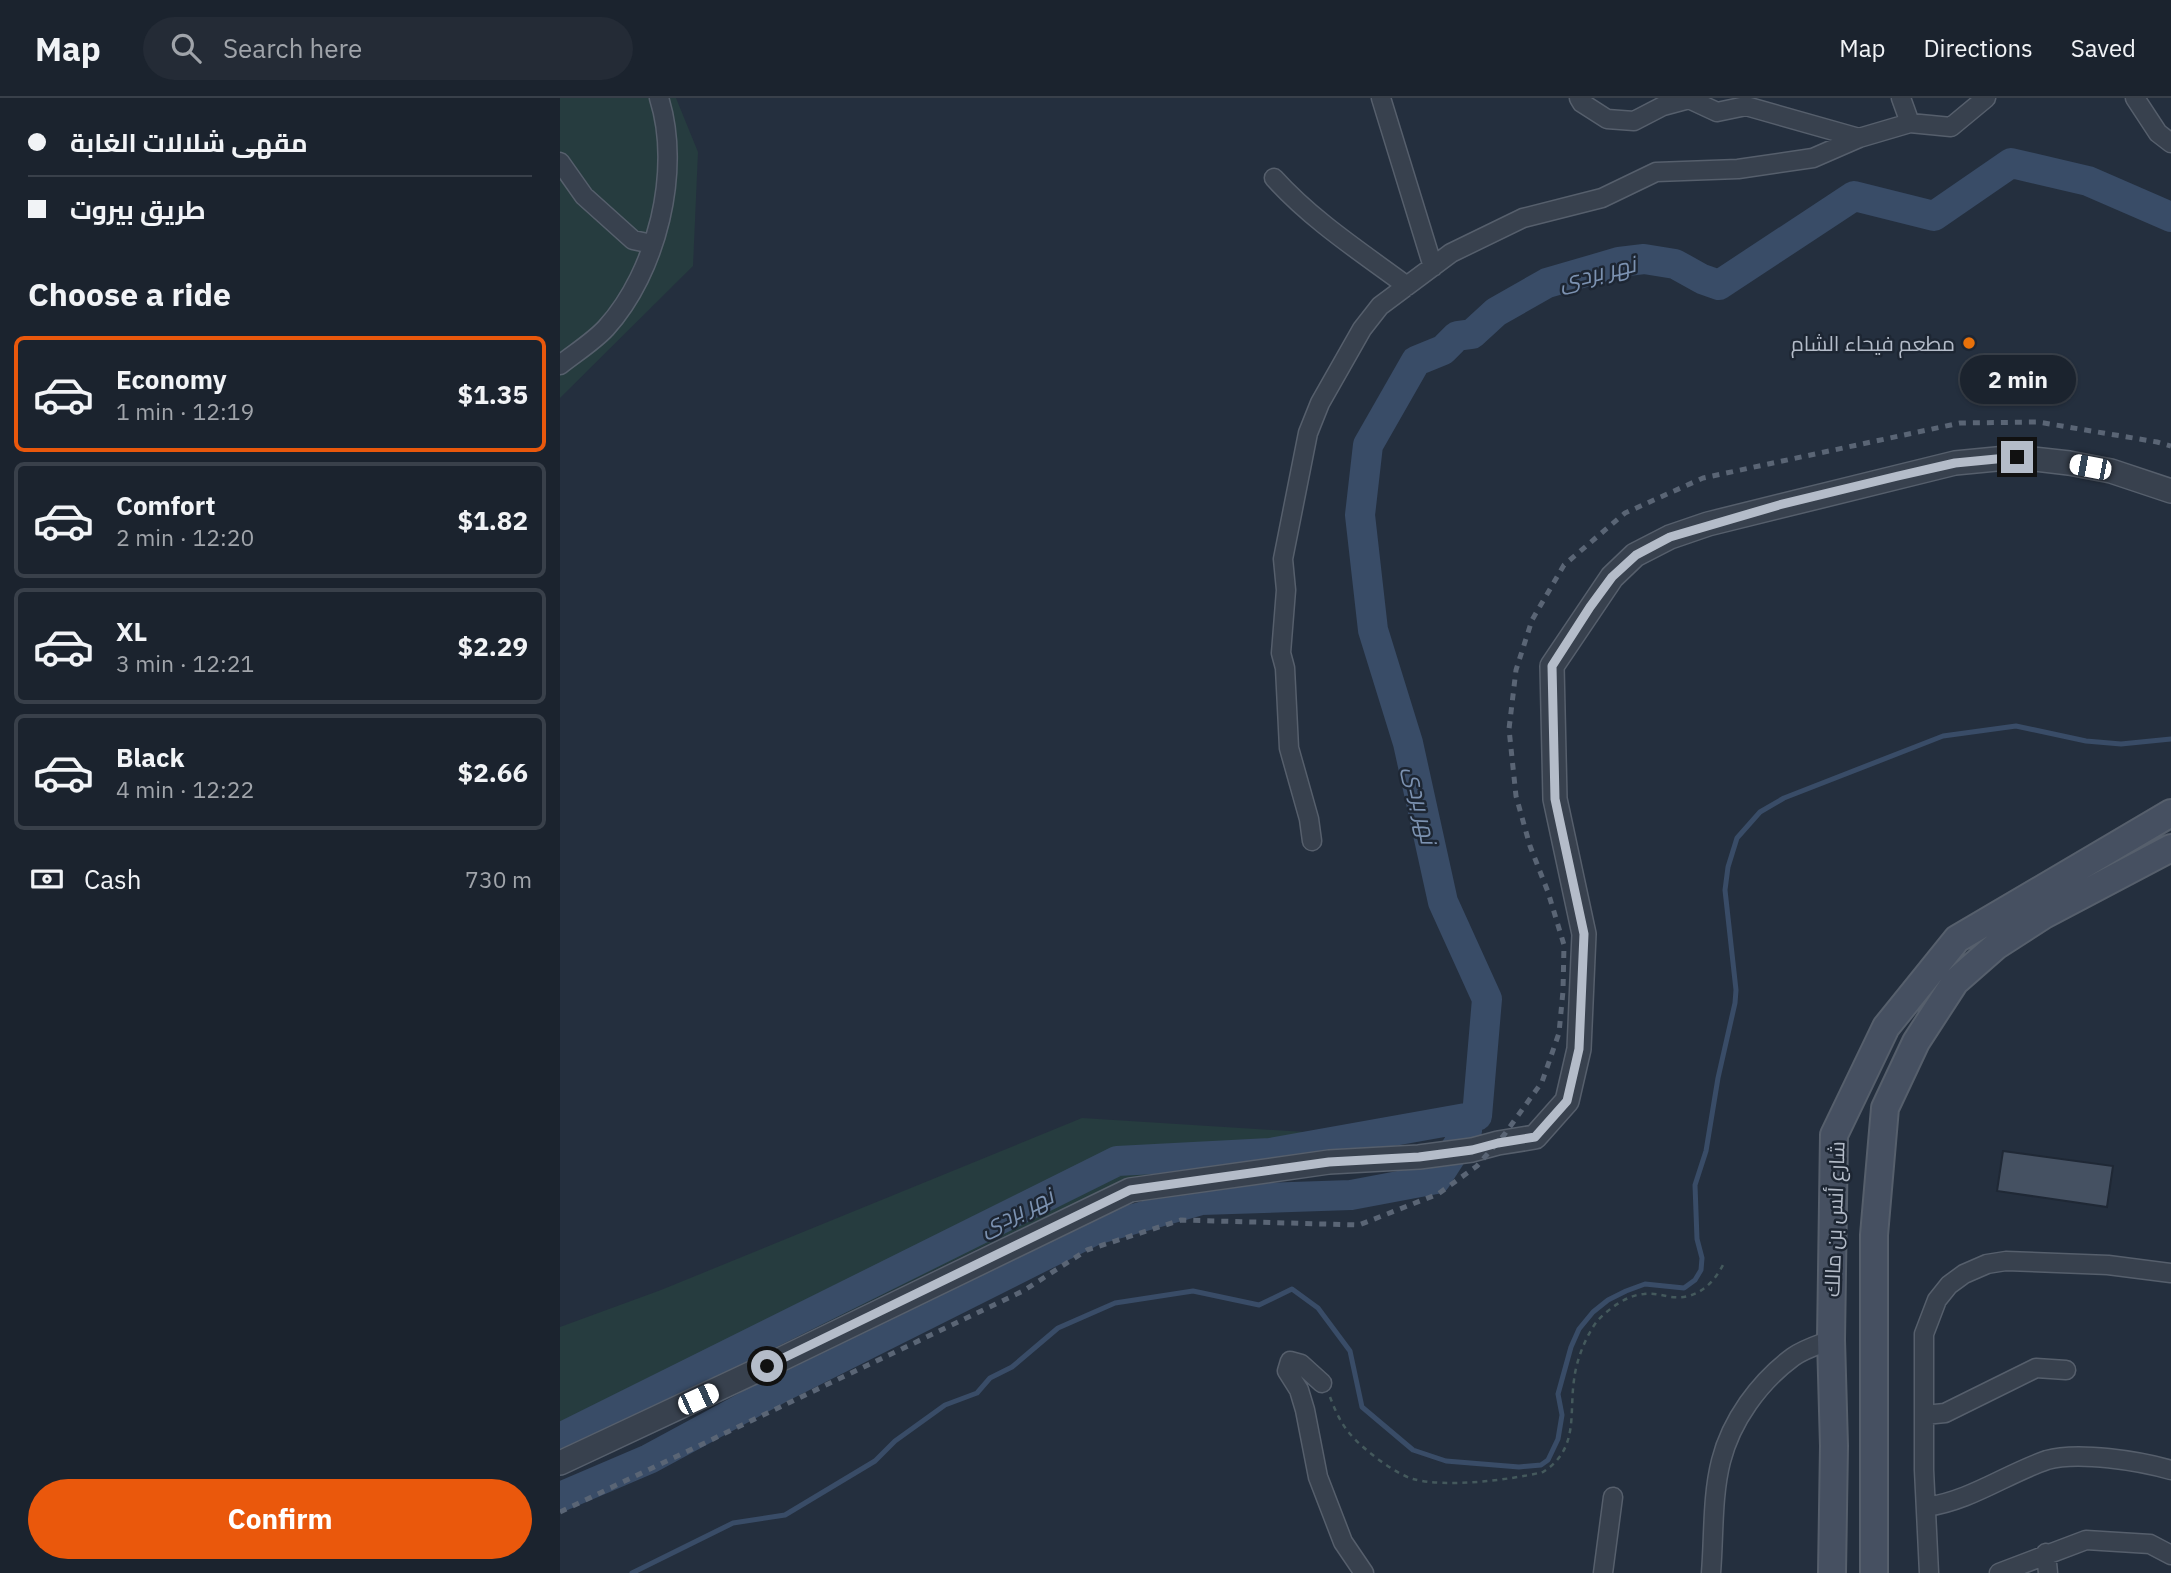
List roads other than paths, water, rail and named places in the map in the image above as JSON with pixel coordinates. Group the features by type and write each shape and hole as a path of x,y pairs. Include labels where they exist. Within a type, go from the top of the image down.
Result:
{"main road":[{"name":"شارع أنس بن مالك","path":"1832,1573 1834,1135 1886,1027 1957,939 2171,813"},
{"name":"شارع أنس بن مالك","path":"1874,1573 1874,1235 1885,1108 1916,1042 1955,982 1996,946 2044,915 2171,848"}],"street":[{"path":"560,365 605,329 635,289 652,244 668,176 665,118 659,98"},
{"path":"1381,98 1433,267"},
{"path":"1579,98 1582,103 1607,119 1634,121 1663,106 1689,99 1717,112 1746,106 1859,138"},
{"path":"1902,98 1910,123"},
{"path":"1311,841 1309,819 1289,748 1285,668 1281,653 1286,590 1283,559 1301,461 1320,403 1362,329 1380,306 1451,253 1523,218 1602,198 1656,172 1738,169 1813,158 1859,138 1910,123 1951,127 1986,98"},
{"path":"2135,98 2158,132 2171,143"},
{"path":"560,162 584,196 634,240 652,244"},
{"path":"1274,178 1295,202 1354,249 1407,286"},
{"path":"560,1463 1130,1190 1329,1162 1419,1157 1472,1150 1535,1137 1567,1101 1579,1049 1584,934 1555,799 1552,666 1612,577 1636,555 1670,537 1707,524 1955,463 2017,457 2069,463 2111,471 2171,491"},
{"path":"1929,1573 1923,1470 1924,1334 1937,1300 1964,1274 1987,1264 2006,1261 2108,1265 2171,1273"},
{"path":"1711,1573 1720,1464 1732,1429 1746,1405 1785,1364 1811,1347 1832,1340"},
{"path":"1322,1383 1301,1364 1290,1361 1287,1365 1287,1371 1299,1390 1305,1410 1318,1477 1343,1542 1364,1573"},
{"path":"1925,1415 1945,1413 2036,1368 2066,1370"},
{"path":"1926,1507 1949,1504 2049,1460 2070,1457 2140,1461 2171,1470"},
{"path":"1603,1573 1614,1497"},
{"path":"1999,1573 2086,1540 2150,1544 2171,1555"},
{"path":"2046,1553 2048,1573"}],"waterway":[{"name":"نهر بردى","path":"560,1438 1117,1161 1270,1153 1477,1116 1487,999 1443,902 1408,743 1373,630 1360,515 1368,445 1416,361 1443,350 1457,336 1472,334 1496,312 1547,283 1619,262 1644,259 1675,264 1719,285 1854,196 1934,216 2011,163 2088,181 2171,217"},
{"path":"632,1573 733,1523 785,1515 875,1461 895,1441 945,1405 977,1393 990,1378 1012,1367 1058,1328 1115,1303 1193,1291 1259,1305 1292,1289 1318,1308 1350,1351 1362,1407 1413,1450 1446,1461 1519,1467 1541,1465 1548,1460 1558,1439 1562,1415 1558,1394 1579,1329 1593,1312 1626,1291 1645,1284 1684,1288 1695,1280 1701,1270 1695,1185 1706,1151 1718,1078 1735,1003 1736,990 1725,890 1728,867 1737,838 1760,812 1784,798 1943,736 2016,726 2086,741 2121,744 2171,739"},
{"path":"560,1497 649,1459 782,1387 1095,1230 1201,1200 1351,1195 1436,1179 1467,1131"}],"railway":[{"path":"560,1512 1023,1291 1087,1250 1181,1220 1359,1225 1438,1194 1477,1166 1504,1135 1542,1082 1559,1033 1563,991 1564,945 1516,796 1509,729 1516,670 1532,620 1564,565 1625,513 1703,478 1960,423 2038,422 2171,446"}],"place":[{"name":"مطعم فيحاء الشام","path":"1969,343"}]}
